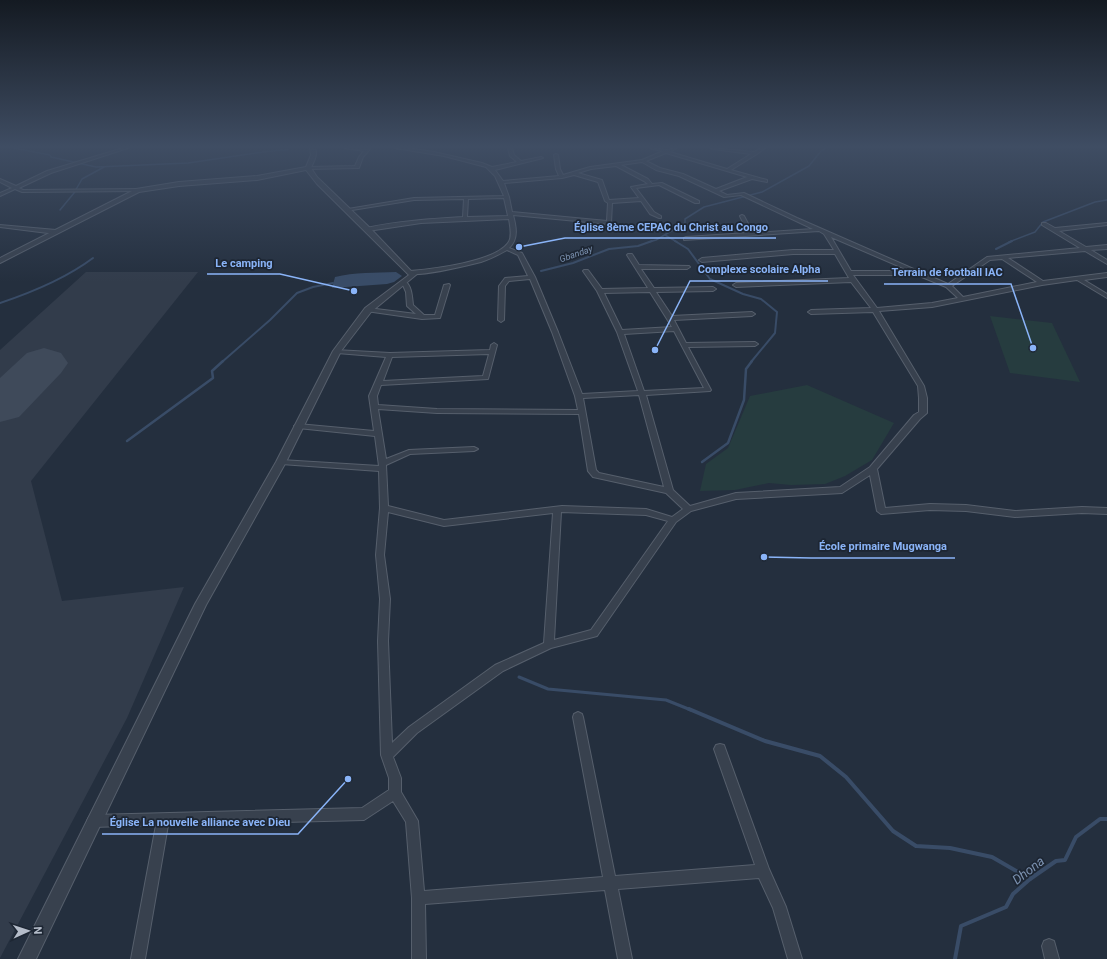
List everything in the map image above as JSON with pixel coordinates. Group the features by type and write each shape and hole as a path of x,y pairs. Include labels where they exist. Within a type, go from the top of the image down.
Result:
{"street":[{"path":"0,260 132,193"},
{"path":"329,193 368,229 407,278 410,292 410,306 422,318"},
{"path":"26,959 93,821 202,604 281,462 337,351 368,310 407,278 459,266 496,254 506,248 511,242 513,232 506,193"},
{"path":"604,193 607,201 610,202 642,200"},
{"path":"637,193 652,213 659,217"},
{"path":"678,193 697,202"},
{"path":"720,193 726,196 742,194 747,196 795,219 948,286 961,298"},
{"path":"348,210 414,199 507,197"},
{"path":"465,218 466,198"},
{"path":"368,229 400,223 511,215 609,223 610,202"},
{"path":"742,216 751,234"},
{"path":"1044,224 1107,262"},
{"path":"1053,230 1107,224"},
{"path":"0,226 56,232"},
{"path":"686,239 751,234 824,231"},
{"path":"387,755 413,730 499,668 549,645 594,633 673,520 688,509 736,496 842,490 874,469 917,417 923,413 921,386 874,310 853,280 824,231"},
{"path":"948,286 989,258 1003,258 1107,247"},
{"path":"506,248 520,254 532,277 555,332 579,396 592,471 596,475 669,491"},
{"path":"702,260 793,252 836,252"},
{"path":"579,396 708,390 670,318 630,255"},
{"path":"1003,258 1042,283"},
{"path":"637,267 687,266"},
{"path":"586,271 600,291 620,332 642,394 669,491 688,509"},
{"path":"849,273 919,273"},
{"path":"811,312 874,310 932,305 1042,283 1107,275"},
{"path":"501,320 502,286 506,279 532,277"},
{"path":"1079,279 1107,296"},
{"path":"736,285 853,280"},
{"path":"368,310 422,318 438,317 447,285"},
{"path":"600,291 714,289"},
{"path":"670,318 752,314"},
{"path":"620,332 676,329"},
{"path":"684,345 755,344"},
{"path":"337,351 390,355 494,349 486,378 379,383"},
{"path":"390,355 373,396 382,466 384,508 380,555 385,599 383,641 387,755 395,778 395,794 412,821 418,898 419,959"},
{"path":"374,407 437,411 581,412"},
{"path":"298,426 377,434"},
{"path":"281,462 382,466 409,452 474,449"},
{"path":"874,469 882,511 930,507 966,508 1015,514 1082,510 1107,511"},
{"path":"384,508 444,523 557,510 603,509 646,512 673,520"},
{"path":"549,645 557,510"},
{"path":"578,717 609,883 625,959"},
{"path":"720,749 763,871 779,907 795,959"},
{"path":"93,821 364,814 395,794"},
{"path":"138,959 163,819"},
{"path":"418,898 763,871"}],"shaded area":[{"path":"86,272 198,272 31,481 62,601 184,587 127,718 0,958 0,350"}],"green space":[{"path":"990,316 1052,323 1080,382 1010,373"},
{"path":"807,385 894,423 872,460 845,476 825,484 791,485 769,483 735,490 700,491 706,464 728,448 750,396"}],"water":[{"path":"396,272 402,276 394,282 387,284 332,288 335,277 342,275"}],"waterway":[{"path":"60,210 74,193"},
{"name":"Gbanday","path":"650,242 656,240 685,223 685,219 704,207 759,193"},
{"path":"1009,242 1035,232 1043,222 1095,202 1107,200"},
{"path":"665,235 677,242"},
{"path":"675,241 688,249 710,279 743,294 761,299 777,312 775,333 751,362"},
{"path":"996,249 1012,241"},
{"name":"Gbanday","path":"541,271 573,263 609,249 638,246 650,242"},
{"path":"0,303 60,279 93,258"},
{"path":"222,362 270,320 297,293 313,287 333,283"},
{"path":"127,441 213,378 212,371 223,361"},
{"path":"702,462 728,443 744,400 746,369 752,361"},
{"path":"519,677 548,689 666,700 691,710"},
{"path":"689,709 765,741 820,756 846,777 893,831 916,846 950,848 992,857 1030,879"},
{"name":"Dhona","path":"1030,879 1056,861 1065,860 1076,837 1100,819 1107,819"},
{"name":"Dhona","path":"955,959 961,926 1006,907 1013,894 1030,879"}],"runway":[{"path":"0,406 44,363"}],"place":[{"name":"Église 8ème CEPAC du Christ au Congo","path":"519,247"},
{"name":"Le camping","path":"354,291"},
{"name":"Terrain de football IAC","path":"1033,348"},
{"name":"Complexe scolaire Alpha","path":"655,350"},
{"name":"École primaire Mugwanga","path":"764,557"},
{"name":"Église La nouvelle alliance avec Dieu","path":"348,779"}]}
